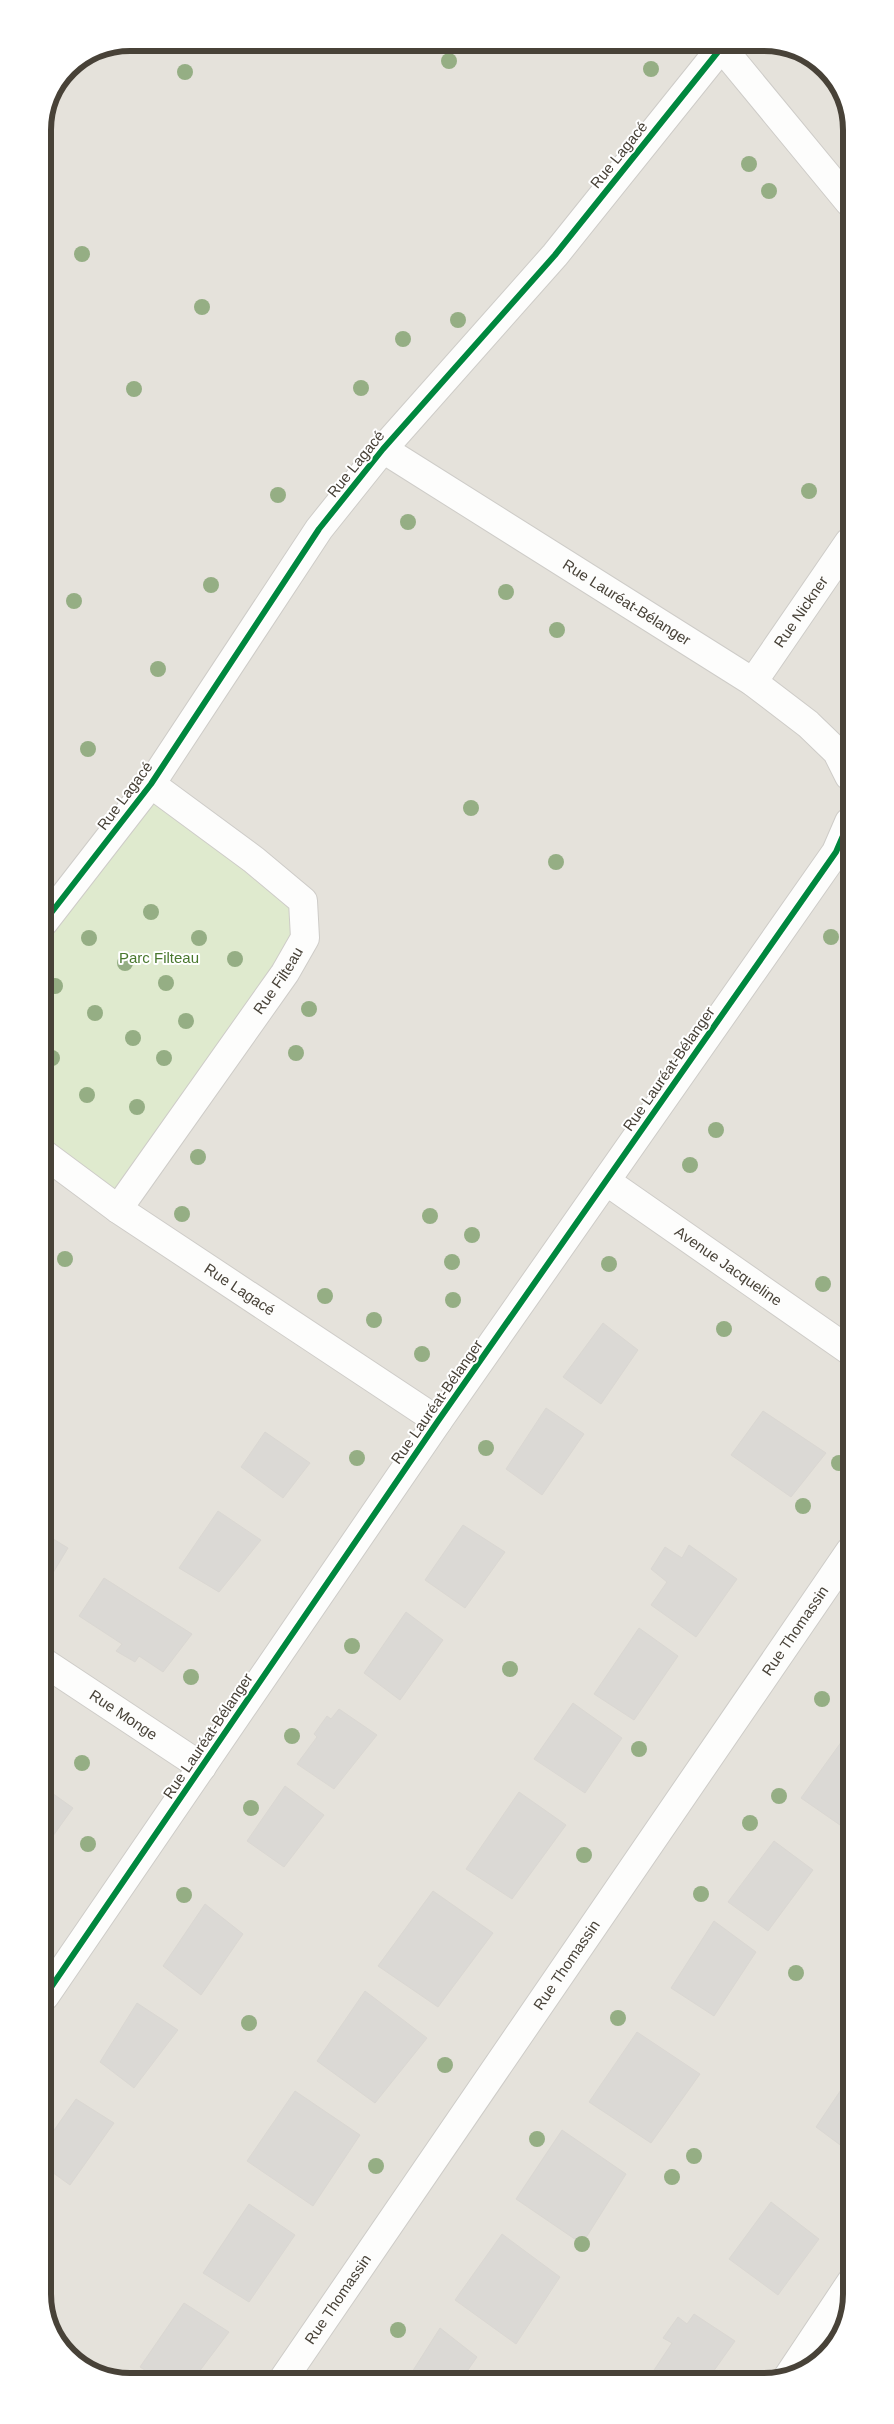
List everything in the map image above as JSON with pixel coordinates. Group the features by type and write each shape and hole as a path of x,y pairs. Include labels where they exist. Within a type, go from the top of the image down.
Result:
{"street":[{"name":"Rue Lagacé","path":"51,913 151,784 319,529 383,449 555,254 716,51"},
{"path":"728,51 843,196"},
{"name":"Rue Lauréat-Bélanger","path":"383,449 753,682 808,724 837,752 843,764"},
{"name":"Rue Nickner","path":"753,682 843,551"},
{"name":"Rue Filteau","path":"118,1209 285,973 305,938 303,901 254,860 151,784"},
{"name":"Rue Lauréat-Bélanger","path":"51,1987 438,1421 836,852 843,836"},
{"name":"Rue Lagacé","path":"51,1159 118,1209 438,1421"},
{"name":"Avenue Jacqueline","path":"606,1180 843,1346"},
{"name":"Rue Thomassin","path":"287,2373 843,1561"},
{"name":"Rue Monge","path":"51,1667 202,1767"},
{"path":"795,2367 843,2296"}],"shaded area":[{"path":"130,51 769,51 794,57 816,71 835,95 840,110 843,130 843,2294 839,2319 826,2342 808,2359 784,2370 764,2373 125,2373 100,2367 78,2353 62,2333 54,2314 51,2294 51,125 59,95 74,74 100,57"}],"green space":[{"name":"Parc Filteau","path":"151,784 303,901 305,938 118,1209 51,1159 51,913"}],"building":[{"path":"603,1323 638,1350 601,1404 563,1377"},
{"path":"546,1408 584,1434 542,1495 506,1469"},
{"path":"763,1411 826,1453 791,1497 731,1455"},
{"path":"265,1432 310,1463 283,1498 241,1467"},
{"path":"218,1511 261,1540 219,1592 179,1568"},
{"path":"463,1525 505,1552 465,1608 425,1580"},
{"path":"51,1538 68,1548 51,1576"},
{"path":"689,1545 737,1579 696,1637 651,1605 667,1582 651,1569 665,1547 682,1558"},
{"path":"104,1578 192,1634 163,1672 139,1656 135,1662 116,1651 122,1644 79,1616"},
{"path":"406,1612 443,1640 400,1700 364,1673"},
{"path":"639,1628 678,1656 634,1720 594,1694"},
{"path":"573,1703 622,1738 585,1793 534,1759"},
{"path":"339,1709 377,1735 334,1789 297,1764 317,1737 314,1734 327,1716 331,1719"},
{"path":"843,1740 843,1821 840,1825 801,1798"},
{"path":"285,1786 324,1815 284,1867 247,1841"},
{"path":"51,1792 73,1808 51,1839"},
{"path":"519,1792 566,1825 512,1899 466,1869"},
{"path":"774,1841 813,1870 768,1931 728,1902"},
{"path":"433,1891 493,1933 438,2007 378,1966"},
{"path":"205,1904 243,1934 201,1995 163,1966"},
{"path":"714,1921 756,1952 714,2016 671,1988"},
{"path":"365,1991 427,2038 375,2103 317,2061"},
{"path":"137,2003 178,2030 134,2088 100,2062"},
{"path":"637,2032 700,2074 651,2143 589,2102"},
{"path":"843,2087 843,2147 816,2127"},
{"path":"295,2091 360,2135 313,2206 247,2161"},
{"path":"76,2099 114,2123 70,2185 51,2171 51,2134"},
{"path":"562,2130 626,2174 582,2244 516,2199"},
{"path":"771,2202 819,2239 778,2295 729,2259"},
{"path":"249,2204 295,2235 249,2302 203,2273"},
{"path":"502,2234 560,2277 516,2344 455,2300"},
{"path":"184,2303 229,2332 198,2373 149,2373 140,2367"},
{"path":"694,2314 735,2341 712,2373 658,2373 654,2370 672,2343 663,2338 678,2317 687,2324"},
{"path":"440,2328 477,2357 466,2373 411,2373"}],"cycle path":[{"path":"51,913 151,784 319,529 383,449 555,255 719,51"},
{"path":"51,1987 438,1421 836,852 843,836"}]}
